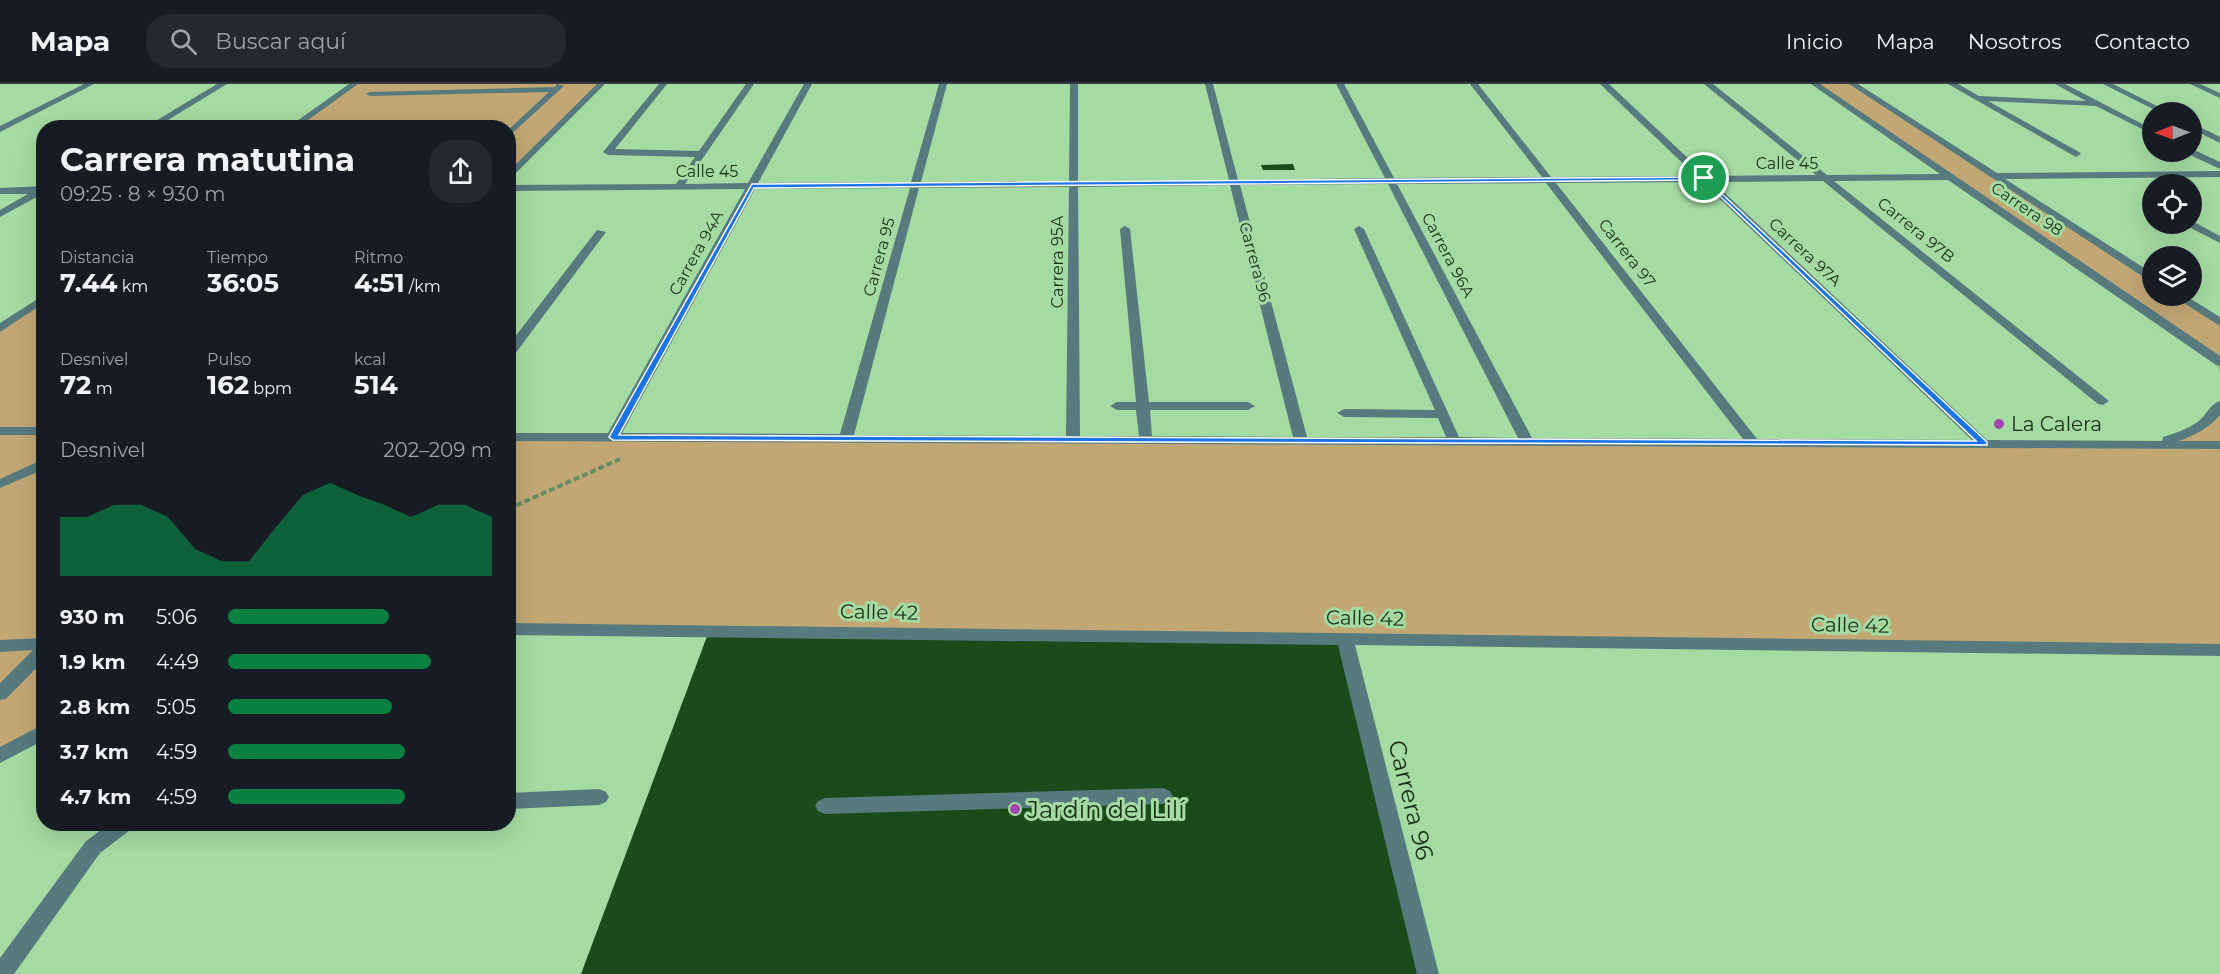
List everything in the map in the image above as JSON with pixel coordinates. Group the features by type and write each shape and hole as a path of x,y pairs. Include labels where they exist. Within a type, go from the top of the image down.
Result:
{"street":[{"path":"0,129 90,84"},
{"path":"162,120 223,84"},
{"path":"302,120 354,84"},
{"path":"516,170 601,84"},
{"path":"663,84 608,152 703,154"},
{"path":"679,186 750,84"},
{"name":"Carrera 94A","path":"613,437 808,84"},
{"name":"Carrera 95","path":"846,438 943,84"},
{"name":"Carrera 95A","path":"1073,439 1074,84"},
{"name":"Carrera 96","path":"1209,84 1301,440"},
{"name":"Carrera 96A","path":"1340,84 1527,441"},
{"name":"Carrera 97","path":"1474,84 1753,442"},
{"name":"Carrera 97A","path":"1604,84 1984,444"},
{"name":"Carrera 97B","path":"1707,84 1827,177 2103,401"},
{"name":"Carrera 98","path":"1815,84 2216,359"},
{"name":"Carrera 98","path":"1853,84 2142,272"},
{"path":"1952,84 2076,154"},
{"path":"2059,84 2142,127"},
{"path":"2107,84 2144,102"},
{"path":"2194,84 2220,96"},
{"path":"370,94 559,86"},
{"path":"516,127 559,86"},
{"path":"1976,98 2026,100 2050,104 2098,104"},
{"path":"2006,108 2046,108 2050,104"},
{"path":"2202,131 2220,140"},
{"path":"2202,157 2220,166"},
{"path":"1994,176 2220,174"},
{"name":"Calle 45","path":"516,188 1950,177"},
{"path":"0,191 36,190"},
{"path":"0,214 36,193"},
{"path":"1359,228 1454,441"},
{"path":"1125,229 1146,440"},
{"path":"2202,230 2220,240"},
{"path":"516,344 601,232"},
{"path":"0,328 36,303"},
{"path":"2195,306 2220,322"},
{"path":"2216,359 2220,371"},
{"path":"2157,444 2190,433 2213,417 2220,405"},
{"path":"1117,406 1248,406"},
{"path":"1344,413 1443,414"},
{"path":"0,431 36,431"},
{"path":"516,437 2220,445"},
{"path":"0,484 36,467"},
{"name":"Calle 42","path":"516,629 2220,650"},
{"name":"Carrera 96","path":"1345,639 1428,974"},
{"path":"0,646 36,644"},
{"path":"0,694 36,657"},
{"path":"0,756 36,736"},
{"path":"825,806 1163,796"},
{"path":"516,801 599,797"},
{"path":"1,974 93,847 114,831"}],"path":[{"path":"516,505 623,458"}],"shaded area":[{"path":"354,84 601,84 516,171 516,120 302,120"},
{"path":"1815,84 1853,84 2142,272 2142,306 2195,306 2220,322 2220,371 2213,357"},
{"path":"36,303 36,735 0,756 0,328"},
{"path":"2220,405 2220,650 516,629 516,437 2157,444 2190,433"}],"building":[{"path":"1293,164 1295,170 1263,170 1261,165"},
{"name":"Jardín del Lilí","path":"709,631 1345,639 1428,974 581,974"}],"place":[{"name":"La Calera","path":"1999,424"},
{"name":"Jardín del Lilí","path":"1015,809"}],"route":[{"path":"1704,178 1984,444 613,437 752,186 1704,178"}]}
